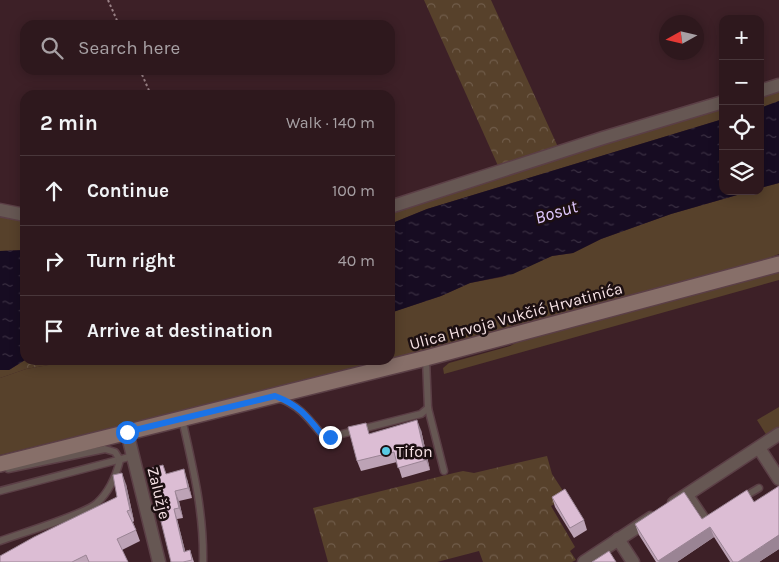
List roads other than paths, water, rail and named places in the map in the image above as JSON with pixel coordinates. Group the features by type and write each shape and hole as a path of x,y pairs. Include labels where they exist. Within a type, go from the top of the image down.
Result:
{"main road":[{"name":"Ulica Hrvoja Vukčić Hrvatinića","path":"0,464 426,358 779,264"}],"street":[{"path":"764,90 779,85"},
{"path":"395,205 603,138 719,103"},
{"path":"0,210 20,214"},
{"name":"Zalužje","path":"127,432 159,562"},
{"path":"584,562 779,434"},
{"path":"759,448 779,479"},
{"path":"618,539 633,562"}],"lane":[{"path":"426,358 428,408 444,471"},
{"path":"275,396 291,402 312,421 323,436 330,437 421,414 428,408"},
{"path":"182,419 199,496 204,537 203,562"},
{"path":"0,469 23,467 105,449 115,452 120,460 117,471 106,493 92,507 0,541"},
{"path":"0,491 133,456"},
{"path":"737,502 759,488"},
{"path":"689,493 707,520 715,516"}],"water":[{"path":"779,101 779,183 764,187 764,150 764,107"},
{"name":"Bosut","path":"719,120 719,195 737,195 671,214 601,239 573,253 552,256 513,274 470,283 441,296 395,311 395,222 427,209"},
{"path":"20,250 20,363 9,370 0,370 0,251"}],"place":[{"name":"Tifon","path":"386,451"}]}
